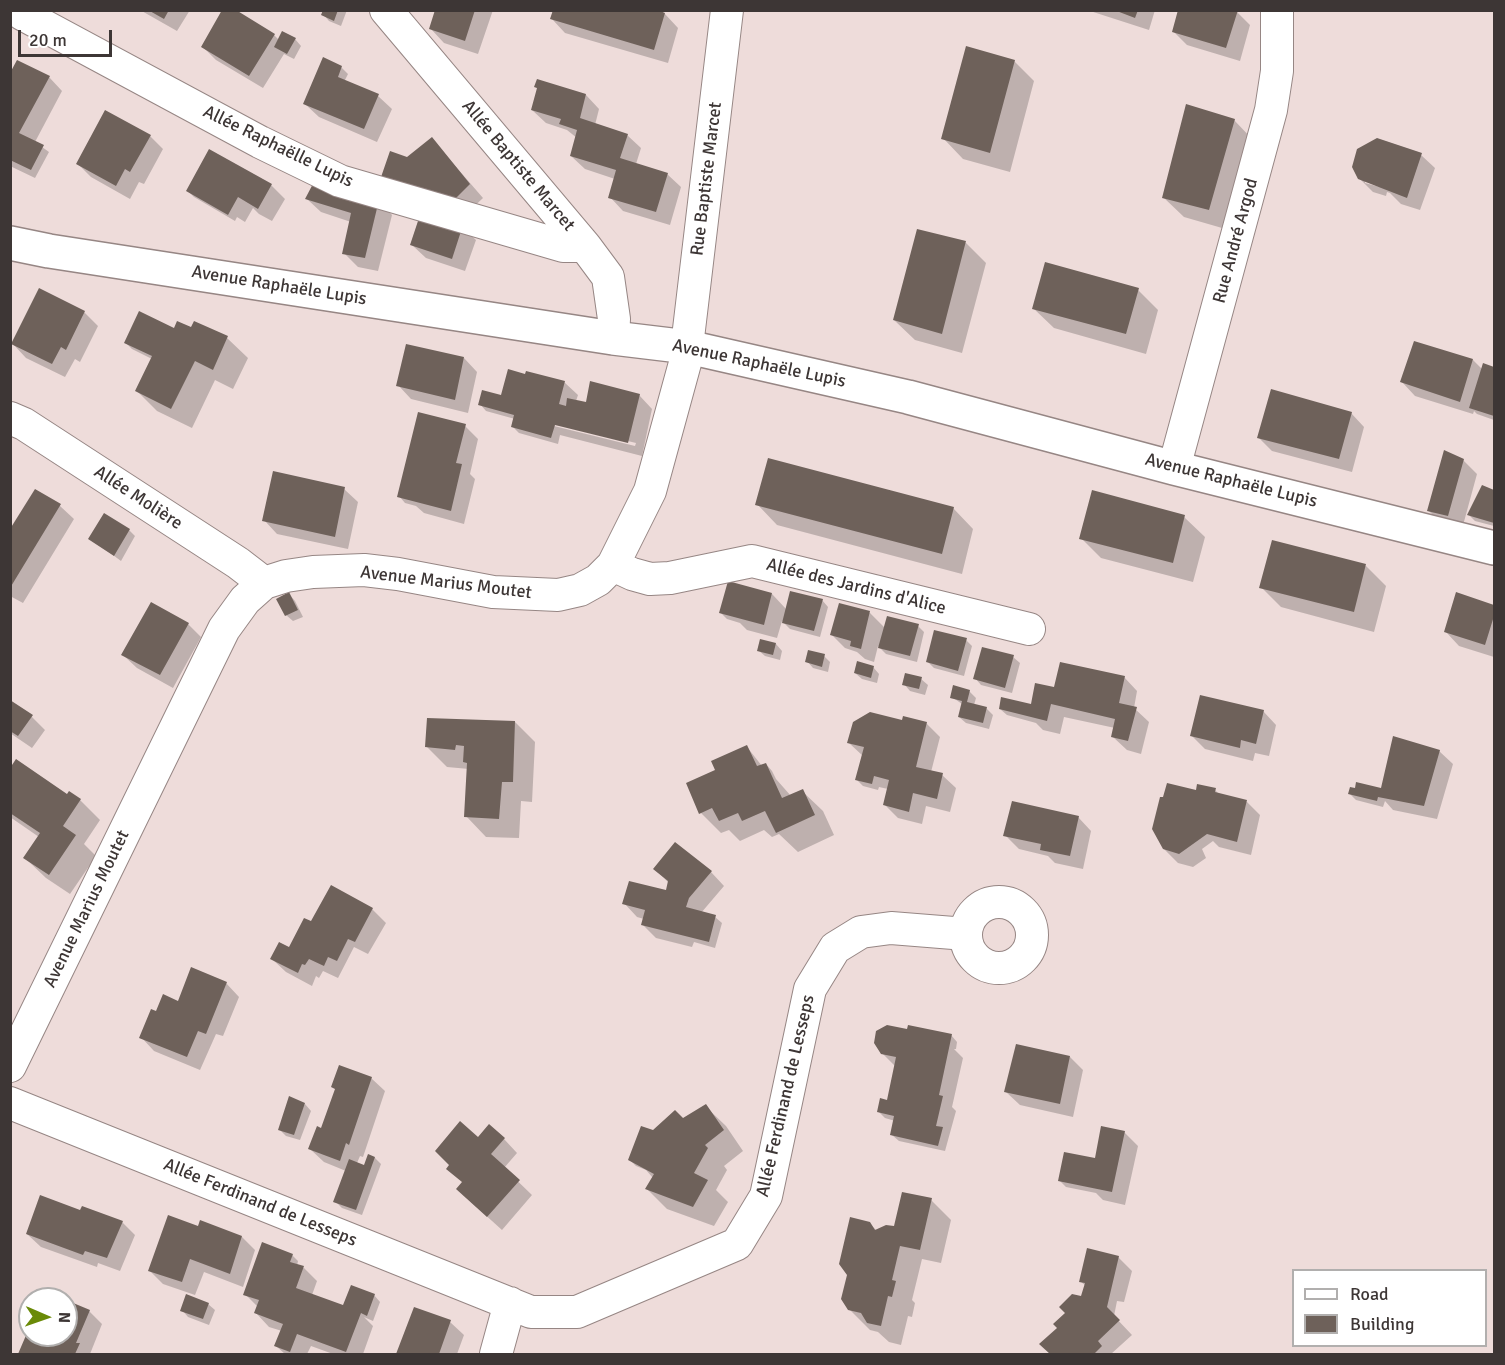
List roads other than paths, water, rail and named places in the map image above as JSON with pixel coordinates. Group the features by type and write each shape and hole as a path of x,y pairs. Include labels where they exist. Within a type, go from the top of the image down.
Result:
{"street":[{"name":"Allée Baptiste Marcet","path":"386,10 585,246 608,277 614,319 613,338"},
{"name":"Rue Baptiste Marcet","path":"688,347 727,10"},
{"name":"Rue André Argod","path":"1174,468 1271,110 1278,70 1277,10"},
{"name":"Allée Raphaëlle Lupis","path":"22,14 260,142 340,181 563,246 585,246"},
{"name":"Avenue Raphaële Lupis","path":"10,243 49,251 613,338 688,347 908,397 1174,468 1494,548"},
{"name":"Avenue Marius Moutet","path":"10,1066 224,629 245,600 264,583 286,576 313,572 364,570 494,592 558,595 580,590 598,580 613,565 650,491 688,347"},
{"name":"Allée Molière","path":"10,418 24,424 238,563 264,583"},
{"name":"Allée des Jardins d'Alice","path":"613,565 650,579 670,578 752,561 1029,629"},
{"name":"Allée Ferdinand de Lesseps","path":"10,1103 531,1312 577,1312 738,1244 766,1196 810,989 835,948 861,932 891,928 966,934"},
{"path":"496,1354 510,1303"}]}
